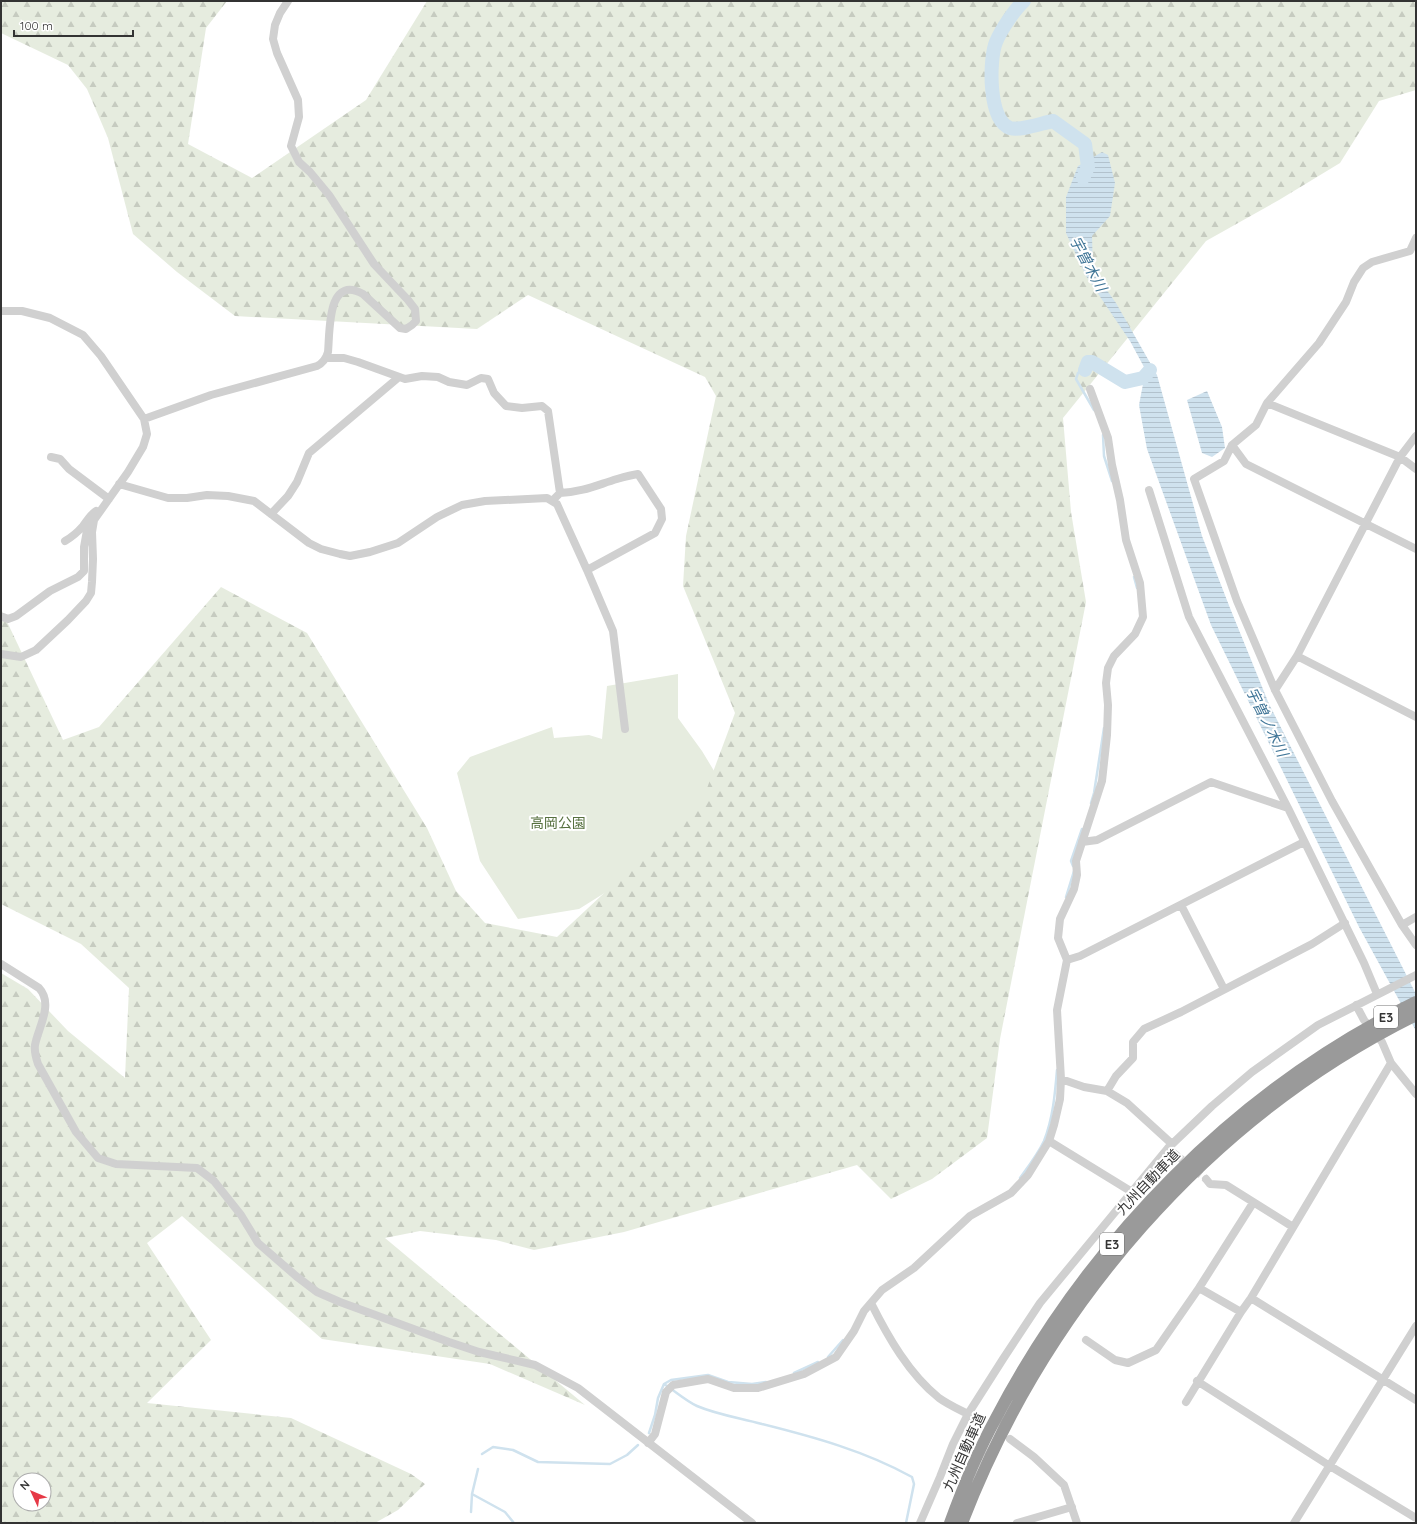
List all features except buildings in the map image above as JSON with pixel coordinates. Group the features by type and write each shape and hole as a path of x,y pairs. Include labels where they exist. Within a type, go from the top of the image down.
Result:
{"highway":[{"name":"九州自動車道","path":"962,1523 974,1492 1006,1425 1038,1367 1072,1315 1108,1267 1148,1220 1191,1176 1233,1137 1280,1099 1324,1068 1360,1039 1416,1002"},
{"name":"九州自動車道","path":"950,1523 963,1487 995,1418 1032,1355 1063,1308 1099,1260 1139,1212 1182,1167 1225,1128 1272,1090 1317,1058 1416,1015"}],"street":[{"path":"144,419 211,395 317,366 322,363 327,358 334,302 343,291 350,289 356,290 363,294 400,328 406,329 416,321 415,309 374,264 329,195 310,172 299,162 291,146 299,117 298,100 277,53 273,38 275,25 280,13 288,1"},
{"path":"1416,238 1410,251 1372,262 1363,268 1354,282 1346,302 1319,343 1267,403 1256,425 1232,445 1224,461 1194,479 1236,601 1275,690 1332,801 1402,925 1416,946"},
{"path":"1,311 22,311 50,318 83,335 101,356 144,419 147,434 143,447 94,521 88,526 84,547 84,571 78,577 50,591 16,616 8,619 3,617"},
{"path":"327,358 344,358 406,379 422,376 438,377 450,382 467,385 481,378 488,379 494,393 506,406 522,408 542,406 548,411 560,493"},
{"path":"271,514 288,496 309,453 399,377"},
{"path":"648,1443 655,1434 666,1392 673,1385 708,1379 734,1388 758,1388 804,1374 836,1357 854,1331 864,1311 882,1290 914,1268 970,1216 1011,1194 1028,1175 1049,1142 1058,1106 1061,1080 1057,1010 1068,960 1058,938 1060,919 1074,889 1077,875 1076,861 1102,781 1107,735 1108,705 1106,683 1108,668 1114,656 1135,634 1143,617 1143,608 1136,569 1126,540 1108,438 1090,389"},
{"path":"1267,403 1400,457 1416,469"},
{"path":"1275,690 1297,656 1400,457 1416,436"},
{"path":"1232,445 1246,464 1416,549"},
{"path":"50,457 60,459 66,466 109,499"},
{"path":"553,500 560,493 574,493 590,489 618,478 638,474 661,509 662,519 655,533 587,570"},
{"path":"119,484 168,498 187,498 207,495 228,496 254,501 309,543 350,556 370,552 398,543 437,517 462,505 485,501 525,498 547,498 553,500 557,504 613,631 625,729"},
{"path":"1149,490 1189,617 1288,808 1379,993"},
{"path":"65,541 72,537 92,514 103,506"},
{"path":"1,654 21,657 36,650 86,601 91,593 93,559 92,532 94,521"},
{"path":"1297,656 1416,717"},
{"path":"1082,842 1097,840 1211,782 1288,808"},
{"path":"1068,960 1080,956 1304,842"},
{"path":"1181,905 1224,989"},
{"path":"1402,925 1416,917"},
{"path":"1107,1091 1116,1076 1133,1058 1133,1042 1144,1029 1181,1012 1312,944 1345,923"},
{"path":"1,964 40,988 43,992 45,1007 42,1025 35,1046 35,1055 38,1064 76,1132 98,1158 116,1164 197,1168 214,1181 241,1215 258,1243 317,1292 340,1302 450,1342 486,1354 535,1365 578,1388 752,1523"},
{"path":"920,1523 953,1444 968,1414 1040,1303 1170,1146 1212,1106 1252,1072 1318,1025 1416,975"},
{"path":"1356,1005 1364,1020 1382,1042 1392,1063 1416,1094"},
{"path":"1186,1402 1197,1381 1251,1298 1392,1063"},
{"path":"1061,1080 1084,1087 1107,1091 1128,1103 1170,1146 1176,1155"},
{"path":"1049,1142 1132,1192"},
{"path":"1206,1179 1210,1184 1226,1185 1293,1227"},
{"path":"1086,1340 1115,1360 1128,1363 1156,1350 1199,1288 1253,1202"},
{"path":"1199,1288 1241,1312"},
{"path":"1251,1298 1416,1400"},
{"path":"871,1303 883,1326 902,1356 918,1377 939,1398 977,1419"},
{"path":"1294,1523 1416,1326"},
{"path":"1197,1381 1330,1466 1416,1518"},
{"path":"1010,1439 1034,1457 1064,1485 1077,1523"},
{"path":"1017,1523 1072,1507"}],"green space":[{"path":"1,1 227,1 206,28 188,144 252,178 366,100 427,1 1416,1 1416,90 1379,101 1340,163 1279,200 1206,241 1063,418 1071,512 1086,602 1000,1039 987,1138 932,1179 891,1199 857,1165 624,1232 534,1250 496,1240 420,1231 385,1238 585,1405 490,1364 322,1339 182,1216 147,1243 211,1340 147,1403 291,1418 411,1474 425,1484 398,1510 375,1523 1,1523 1,973 28,989 68,1031 125,1078 129,988 81,944 1,904 1,609 63,740 99,727 221,587 307,633 427,828 456,891 485,923 557,937 661,840 700,807 735,713 683,586 686,536 716,396 705,377 528,295 477,329 235,316 177,272 133,234 108,138 87,89 68,65 1,33"},
{"name":"高岡公園","path":"678,674 678,718 702,751 728,794 758,804 781,756 789,720 797,698 835,683 889,722 881,794 864,825 841,841 848,873 809,914 768,882 732,902 687,865 635,874 579,909 518,919 480,861 457,773 470,757 552,727 554,738 589,735 602,739 607,686"}],"water":[{"path":"1102,152 1108,155 1115,183 1110,216 1092,236 1093,271 1116,303 1157,375 1202,536 1230,608 1269,704 1416,994 1416,1031 1359,927 1211,625 1147,449 1139,405 1143,384 1144,367 1130,341 1086,276 1066,233 1066,197 1078,166"},
{"path":"1207,391 1222,427 1225,448 1212,457 1202,453 1187,400"}],"waterway":[{"name":"宇曽木川","path":"1024,1 1004,26 996,42 992,62 992,89 994,102 1003,123 1010,128 1026,128 1053,121 1085,144 1088,167 1083,178"},
{"name":"宇曽ノ木川","path":"1085,370 1088,362 1092,362 1125,382 1143,378 1150,370"},
{"path":"1085,370 1078,373 1076,379 1094,410"},
{"path":"1103,435 1104,456 1112,481"},
{"path":"1134,577 1137,588"},
{"path":"1091,803 1094,793 1104,728"},
{"path":"1073,866 1071,861 1082,829"},
{"path":"1066,897 1074,871"},
{"path":"1020,1178 1039,1151 1050,1124 1057,1070"},
{"path":"828,1357 843,1340"},
{"path":"794,1373 818,1362"},
{"path":"649,1433 655,1415 658,1398 664,1384 671,1380 708,1375 728,1382 752,1384 766,1382"},
{"path":"664,1384 697,1406 721,1414 801,1434 858,1452 912,1477 914,1484 906,1523"},
{"path":"482,1454 493,1447 513,1450 538,1462 610,1464 627,1455 638,1445"},
{"path":"471,1512 472,1494 478,1469"},
{"path":"472,1494 505,1512 514,1523"}],"tunnel":[{"path":"1176,1155 1206,1179"},
{"path":"977,1419 995,1430"}]}
